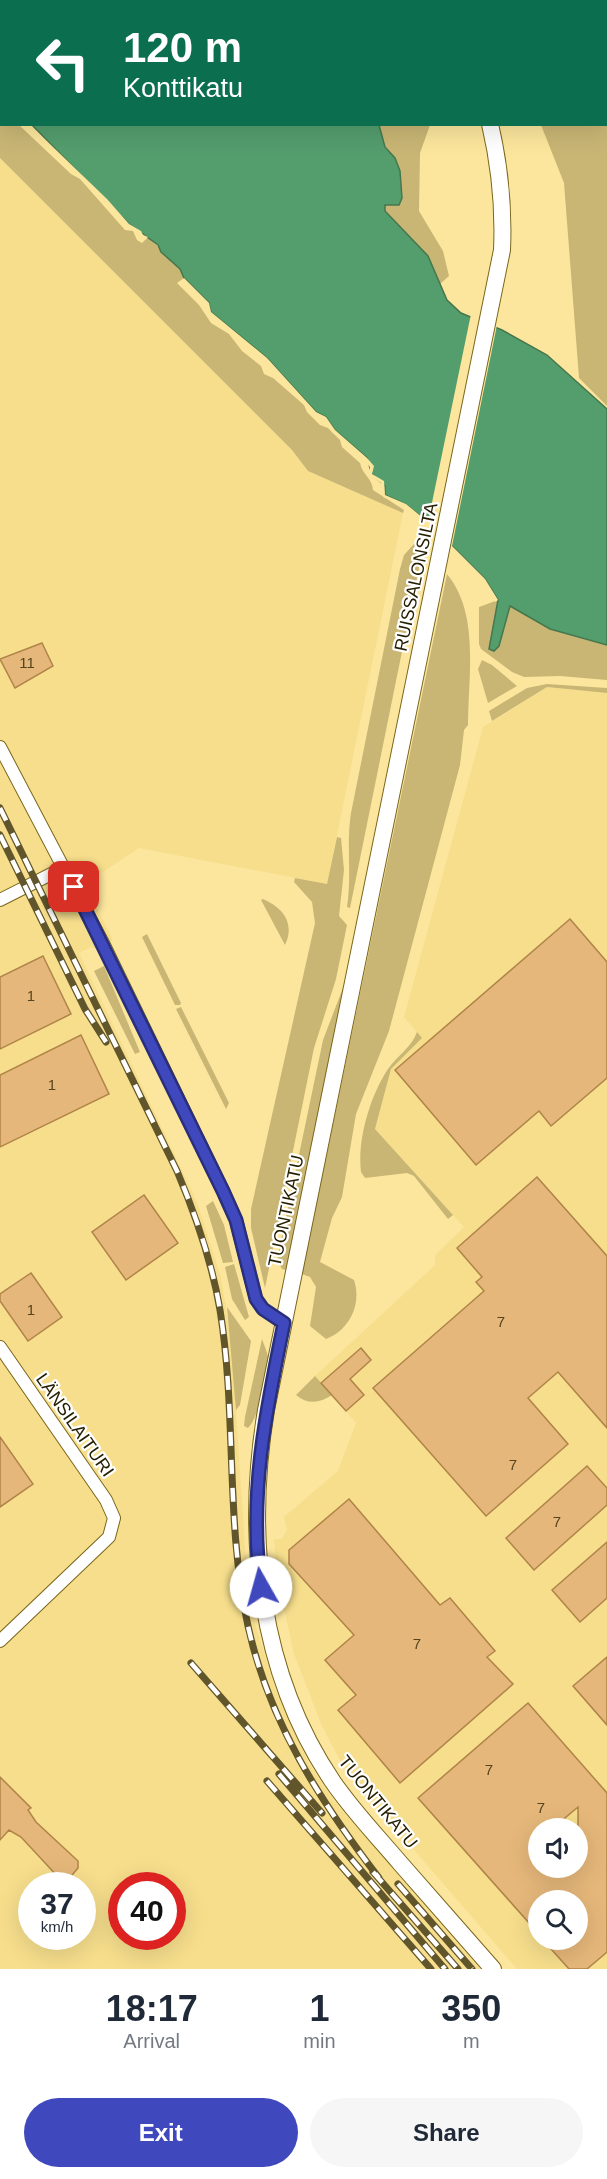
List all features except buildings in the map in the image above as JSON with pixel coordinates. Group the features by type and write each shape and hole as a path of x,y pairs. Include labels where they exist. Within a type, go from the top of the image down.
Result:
{"street":[{"name":"RUISSALONSILTA","path":"379,858 502,250 504,210 499,162 490,126"},
{"path":"0,747 104,945 223,1191 236,1220 256,1299 263,1309 284,1323"},
{"name":"TUONTIKATU","path":"379,858 261,1439 256,1503 260,1583 281,1670 296,1711 334,1783 367,1825 493,1969"},
{"path":"0,900 63,868"},
{"name":"LÄNSILAITURI","path":"0,1347 106,1500 111,1510 113,1526 109,1537 0,1641"}],"shaded area":[{"path":"0,126 20,126 71,174 80,179 125,230 133,231 137,240 142,243 148,237 188,275 177,283 199,305 211,323 229,334 242,351 261,366 264,374 273,378 304,405 307,412 320,425 328,428 340,440 342,447 360,463 373,490 404,510 403,513 308,471 292,450 0,158"},
{"path":"33,126 379,126 385,147 395,158 400,171 402,198 399,205 385,205 385,211 428,256 447,300 461,313 502,330 547,355 607,409 607,645 550,629 510,606 499,646 494,651 489,649 498,600 485,579 427,521 405,504 385,495 385,486 372,474 367,458 335,430 326,417 316,412 267,358 211,312 209,303 184,278 180,269 161,252 158,245 129,224"},
{"path":"379,126 430,126 420,153 419,211 443,251 449,276 440,284 428,256 385,211 385,205 399,205 402,198 400,171 395,158 385,148"},
{"path":"541,126 607,126 607,406 579,378 564,183"},
{"path":"0,158 292,450 308,471 403,513 327,884 139,848 85,884 113,940 96,949 91,947 79,953 197,1202 221,1277 232,1348 247,1578 254,1620 277,1694 309,1764 333,1800 480,1969 0,1969"},
{"path":"414,544 423,548 350,908 347,907 351,813 400,569 404,555"},
{"path":"447,574 457,590 468,626 470,666 468,725 464,730 460,765 389,1031 356,1114 342,1197 332,1218 320,1262 354,1280 356,1289 355,1306 348,1322 342,1329 326,1339 310,1326 316,1287 310,1277 302,1274"},
{"path":"498,600 496,615 505,621 510,605 550,629 607,645 607,680 560,676 524,677 512,672 481,649 479,644 479,607"},
{"path":"482,660 492,665 517,686 488,703 478,669"},
{"path":"547,684 607,688 607,693 547,687 492,721 489,711 527,688"},
{"path":"547,687 607,693 607,1969 517,1969 357,1784 341,1762 322,1726 294,1654 277,1576 274,1539 282,1539 287,1530 284,1517 338,1471 356,1423 315,1376 435,1265 435,1255 464,1227 375,1129 391,1069 422,1038 404,1017 483,727"},
{"path":"337,837 341,838 344,870 339,916 347,925 336,979 314,1048 265,1288 251,1228 251,1209 315,923 312,902 294,882 295,878 327,884"},
{"path":"261,900 277,907 286,918 289,930 285,945"},
{"path":"147,934 180,1005 175,1005 142,937"},
{"path":"104,966 140,1052 135,1054 94,971"},
{"path":"346,980 286,1270 282,1269 277,1260 323,1040"},
{"path":"181,1007 229,1103 226,1109 176,1009"},
{"path":"417,1032 422,1038 391,1069 375,1129 453,1215 448,1219 414,1176 407,1173 365,1178 361,1172 361,1146 370,1105 388,1069 412,1042"},
{"path":"213,1201 224,1225 233,1262 223,1263 206,1206"},
{"path":"234,1264 249,1317 245,1320 232,1299 225,1267"},
{"path":"227,1307 251,1341 240,1405 236,1410"},
{"path":"262,1339 268,1357 266,1373 256,1415 248,1428 244,1426 245,1417"},
{"path":"315,1376 332,1395 323,1400 310,1402 296,1395"}],"pier":[{"path":"31,126 107,199 129,224 148,237 145,240 127,226 105,201 70,169"},
{"path":"184,278 209,303 211,312 267,358 316,412 326,417 335,430 367,458 374,466 372,474 384,481 385,495 406,504 428,522 471,314 497,325 452,546 485,579 498,600 495,602 482,581 425,523 403,506 383,497 381,483 370,475 370,467 364,460 332,432 324,420 314,414 265,360 209,314 206,304 182,280"}],"railway":[{"path":"0,808 177,1171 197,1222 213,1274 220,1310 228,1389 236,1548 248,1626 257,1661 283,1728 299,1759 337,1820 379,1878"},
{"path":"0,835 85,1009 106,1042"},
{"path":"191,1663 322,1813"},
{"path":"279,1774 445,1969"},
{"path":"267,1781 431,1969"},
{"path":"373,1872 458,1969"},
{"path":"398,1884 472,1969"}],"route":[{"path":"74,887 236,1220 256,1299 263,1309 284,1323 266,1410 258,1465 256,1536 261,1587"}]}
